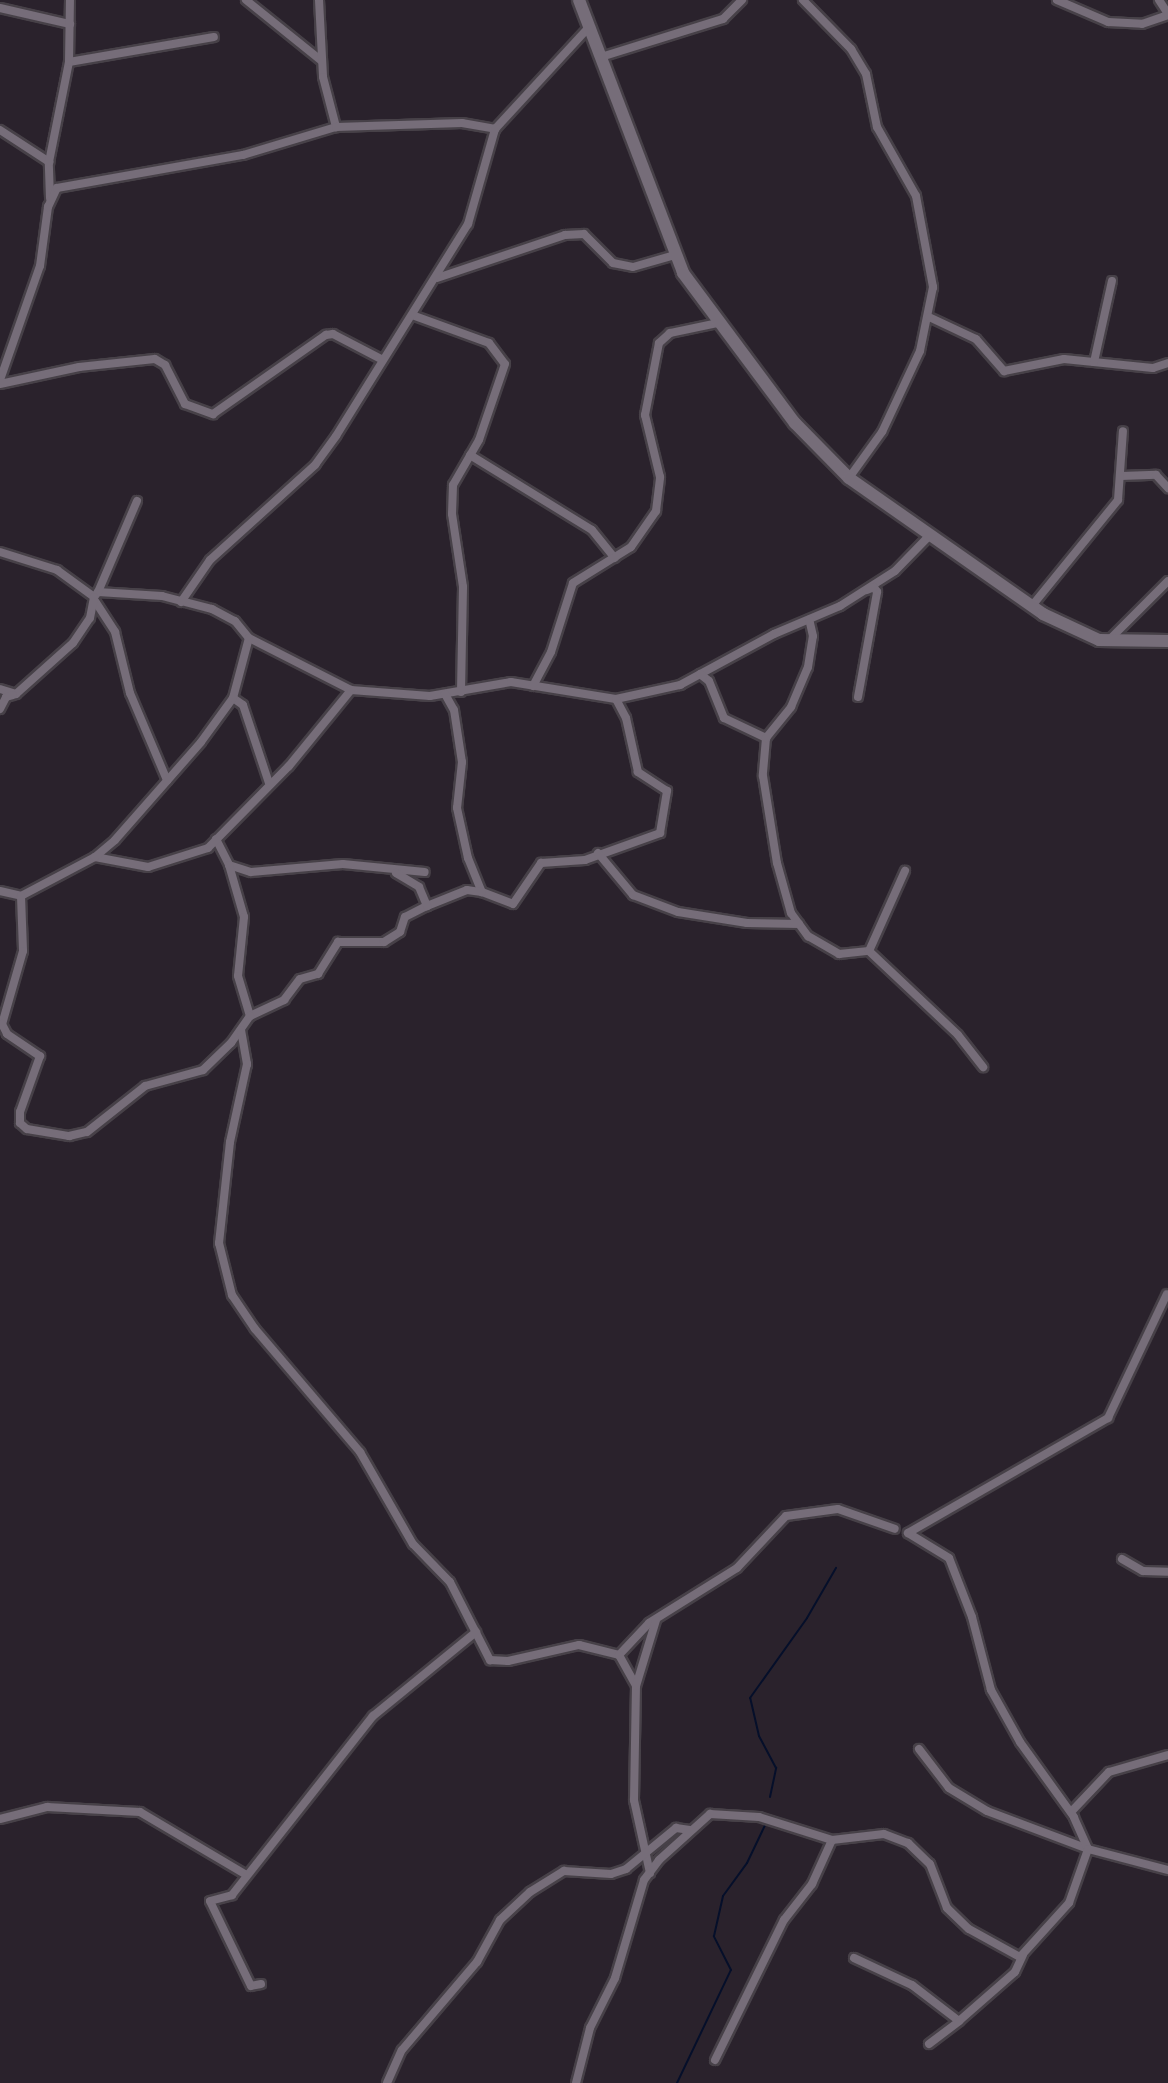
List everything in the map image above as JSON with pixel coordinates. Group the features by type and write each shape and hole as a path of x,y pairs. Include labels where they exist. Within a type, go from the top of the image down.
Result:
{"main road":[{"path":"579,0 675,255 718,323 795,423 849,478 1030,606 1081,636 1108,642 1168,641"}],"street":[{"path":"70,0 69,62 49,162 50,198 40,266 0,382 80,367 156,359 165,365 185,404 213,414 326,335 340,337 383,360"},
{"path":"246,0 322,61"},
{"path":"319,0 322,61 336,127"},
{"path":"601,57 723,19 742,0"},
{"path":"803,0 851,49 866,74 877,127 916,196 933,287 929,317 920,351 882,432 849,478"},
{"path":"1057,0 1108,22 1142,24 1168,15 1159,0"},
{"path":"0,8 70,24"},
{"path":"181,602 210,560 315,465 437,278 477,202 495,129 589,27"},
{"path":"69,62 214,37"},
{"path":"50,198 66,185 243,155 336,127 462,123 495,129"},
{"path":"0,130 49,162"},
{"path":"437,278 565,235 584,234 613,263 633,267 675,255"},
{"path":"1094,363 1112,281"},
{"path":"412,315 469,333 504,358 503,378 470,455 453,485 451,497 463,586 461,692"},
{"path":"929,317 976,339 1004,371 1046,361 1152,368 1168,363"},
{"path":"533,686 551,652 573,583 615,558 644,532 660,495 645,415 659,343 670,333 718,323"},
{"path":"1030,606 1118,500 1123,431"},
{"path":"470,455 592,530 615,558"},
{"path":"1121,476 1156,475 1168,488"},
{"path":"0,709 6,697 16,694 73,643 90,618 96,597 137,501"},
{"path":"867,590 895,571 929,536"},
{"path":"0,552 57,570 96,597 115,632 132,699 167,780"},
{"path":"1108,642 1168,581"},
{"path":"96,597 162,596 212,609 235,621 249,638 351,690 446,694 461,692 491,682 616,699 642,690 669,689 874,587 877,592 858,698"},
{"path":"809,619 813,636 808,667 791,707 766,738 763,776 777,862 799,924 808,936 839,954 869,951 958,1035 983,1067"},
{"path":"21,896 95,857 153,801 167,780 233,698 249,638"},
{"path":"700,674 709,681 724,718 766,738"},
{"path":"0,689 16,694"},
{"path":"95,857 148,867 193,856 216,839 324,727 351,690"},
{"path":"446,694 454,710 462,762 459,827 482,892"},
{"path":"233,698 243,705 269,783"},
{"path":"0,891 21,896 25,900 22,951 2,1024 8,1034 40,1056 20,1112 20,1123 27,1129 69,1136 87,1132 144,1086 203,1070 241,1030 250,1016 284,1000 300,979 318,974 338,942 384,942 400,932 405,918 427,906 467,890 482,892 513,904 541,863 585,860 598,853 654,839 668,802 668,791 638,772 626,718 616,699"},
{"path":"216,839 229,865 243,908 238,976 250,1016"},
{"path":"598,853 633,895 678,912 747,923 799,924"},
{"path":"229,865 251,872 343,864 393,871 425,872"},
{"path":"393,871 418,887 427,906"},
{"path":"869,951 905,871"},
{"path":"241,1030 247,1064 230,1142 219,1243 232,1295 255,1329 360,1452 413,1544 450,1582 490,1660 508,1661 579,1646 619,1655 636,1686"},
{"path":"929,2044 1015,1972 1023,1955 1069,1903 1088,1849 1071,1812 1020,1742 990,1690 972,1617 949,1558 908,1533 1108,1418 1167,1294"},
{"path":"619,1655 656,1620 737,1568 786,1516 838,1509 896,1529"},
{"path":"1122,1559 1143,1571 1168,1572"},
{"path":"576,2083 590,2028 615,1978 650,1873 648,1851 634,1800 636,1686 656,1620"},
{"path":"261,1984 251,1986 210,1901 232,1895 245,1874 373,1716 476,1632"},
{"path":"919,1749 949,1788 977,1805 1088,1849 1168,1870"},
{"path":"1071,1812 1109,1772 1168,1755"},
{"path":"0,1819 48,1807 141,1812 245,1874"},
{"path":"650,1873 690,1830 710,1814 751,1816 832,1840 885,1834 908,1843 930,1864 947,1908 1004,1951 1023,1955"},
{"path":"387,2083 402,2050 477,1962 500,1920 530,1892 564,1871 611,1874 626,1869 676,1828 690,1830"},
{"path":"715,2060 784,1920 812,1884 832,1840"},
{"path":"854,1958 912,1985 959,2021"}],"waterway":[{"path":"770,1797 776,1768 759,1736 750,1698 807,1618 836,1568"},
{"path":"677,2083 731,1970 714,1936 723,1896 747,1863 767,1821"}]}
